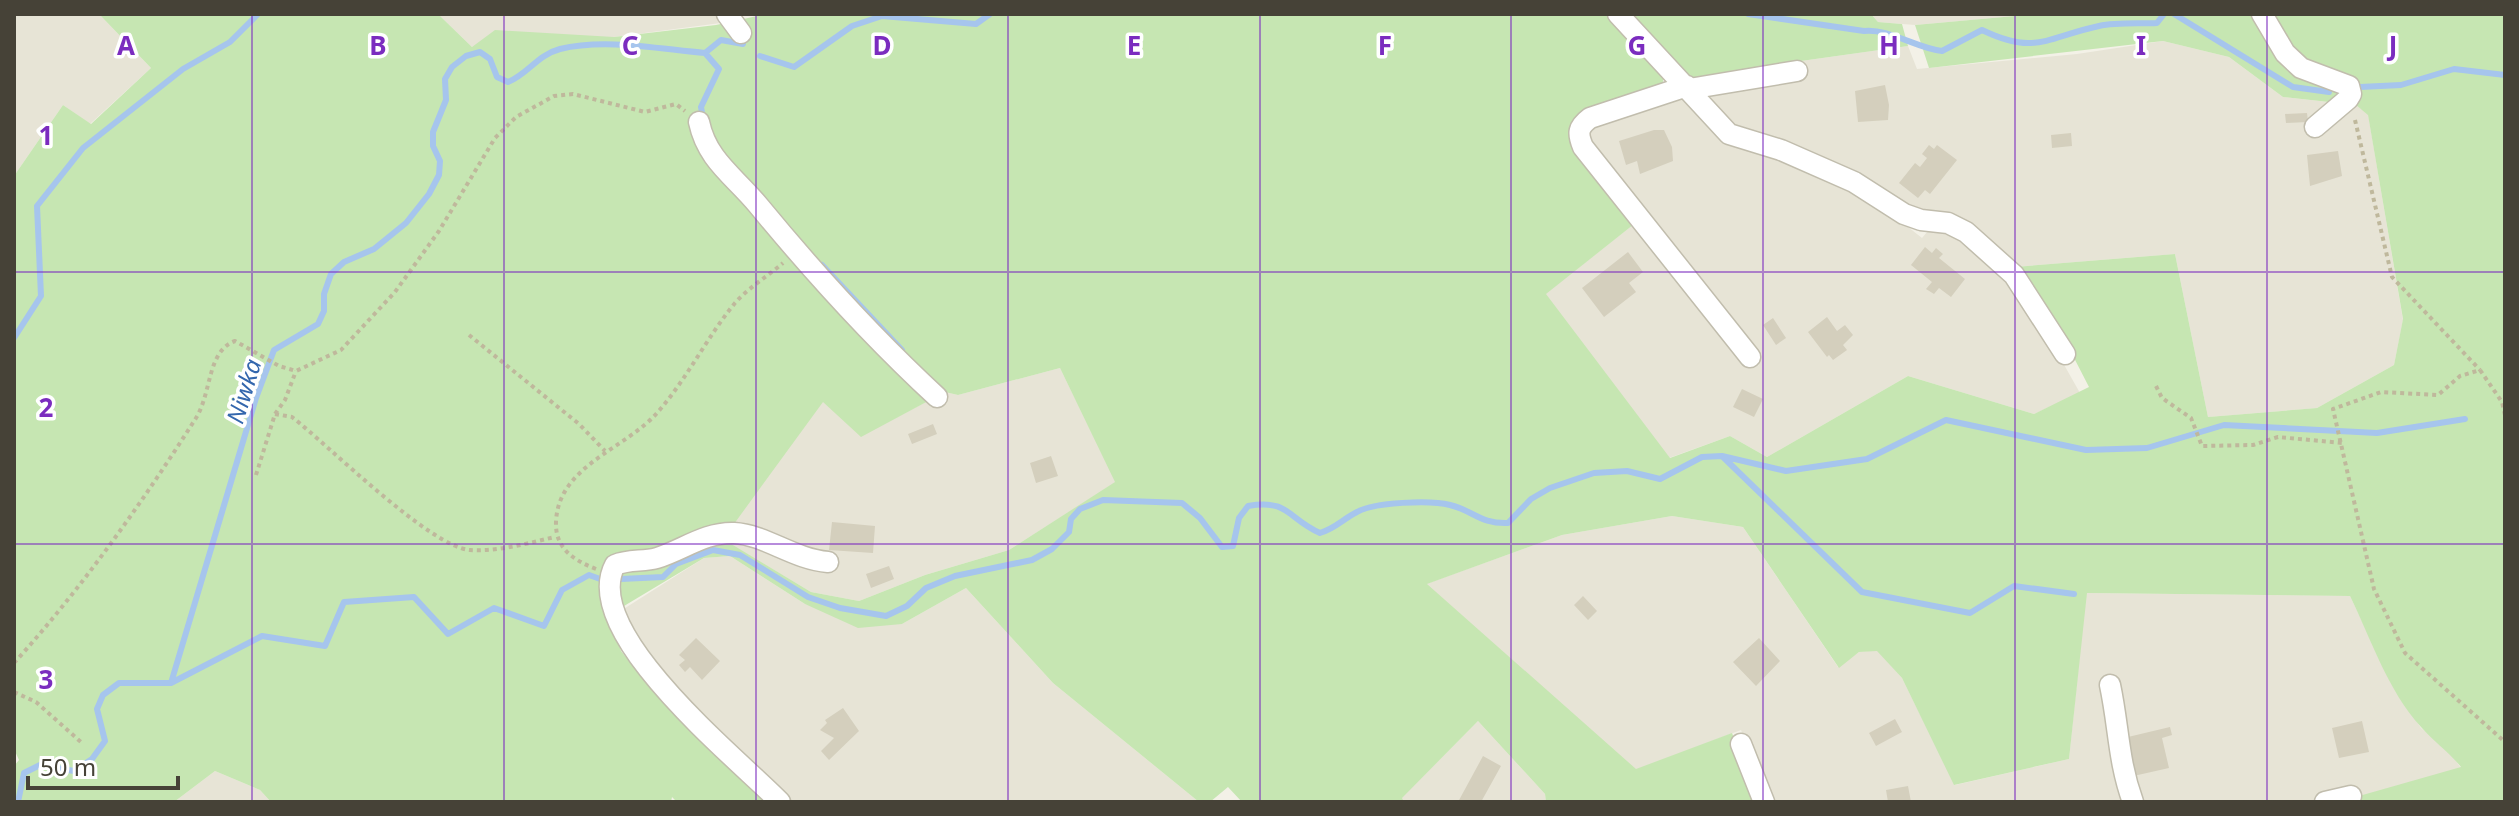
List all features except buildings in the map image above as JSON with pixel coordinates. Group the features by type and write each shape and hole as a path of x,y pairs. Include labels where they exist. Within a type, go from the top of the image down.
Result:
{"lane":[{"path":"727,14 741,33"},
{"path":"1618,14 1729,134 1781,150 1854,182 1904,214 1921,220 1948,223 1966,232 2014,275 2065,354"},
{"path":"2262,14 2285,53 2301,68 2349,86 2351,94 2348,99 2315,127"},
{"path":"1750,357 1583,147 1578,136 1581,125 1590,118 1688,87 1797,71"},
{"path":"699,122 704,143 719,167 752,198 842,305 937,397"},
{"path":"780,802 654,679 626,642 612,602 610,574 615,565 627,560 655,559 703,538 734,533 769,543 804,560 828,562"},
{"path":"2110,685 2120,727 2119,759 2133,802"},
{"path":"1741,744 1764,802"},
{"path":"2325,802 2351,796"}],"path":[{"path":"14,663 77,588 182,440 204,405 215,357 222,346 235,341 279,366 296,371 341,350 395,292 439,231 495,138 537,103 573,94 645,112 676,104 699,122"},
{"path":"2348,99 2384,229 2392,277 2480,370 2502,402 2505,415"},
{"path":"610,574 580,563 563,549 555,537 557,510 570,486 605,451 640,430 657,413 736,301 797,252"},
{"path":"469,335 579,424 605,451"},
{"path":"2480,370 2460,376 2438,395 2381,392 2333,409 2374,589 2405,653 2505,742"},
{"path":"256,475 275,414 290,389 296,371"},
{"path":"2156,386 2162,398 2191,418 2202,446 2253,445 2278,437 2342,443"},
{"path":"275,414 292,417 400,509 467,550 519,546 555,537"},
{"path":"14,692 36,702 82,743"}],"shaded area":[{"path":"14,14 99,14 151,68 90,124 63,105 14,176"},
{"path":"438,14 728,14 736,21 614,37 575,37 472,47"},
{"path":"1871,14 2037,14 1915,25 1878,22"},
{"path":"2163,41 2229,57 2283,97 2356,105 2368,114 2403,320 2394,365 2317,408 2208,417 2175,254 2014,267 1916,212 1737,134 1699,91 1801,78 1801,61 1908,46 1917,69 2077,54"},
{"path":"1685,94 1781,154 1879,204 1922,238 1933,225 1950,229 1996,261 2054,347 2080,393 2034,414 1908,376 1767,457 1730,436 1669,458 1545,294 1638,221 1754,368 1759,365 1586,136 1591,124"},
{"path":"1060,368 1116,482 1009,550 925,575 859,601 811,592 722,539 823,401 861,436 945,392 958,395"},
{"path":"1672,516 1743,527 1838,667 1859,652 1877,650 1902,678 1955,785 2069,759 2086,593 2350,596 2394,688 2421,728 2447,749 2461,768 2361,797 2359,789 2304,802 1769,802 1741,730 1636,770 1426,584 1562,535"},
{"path":"730,556 805,604 902,624 966,588 1053,683 1199,802 787,802 659,674 622,610 704,558"},
{"path":"1478,721 1545,794 1546,802 1404,802 1401,798"},
{"path":"215,771 260,790 271,802 174,802"}],"green space":[{"path":"99,14 438,14 472,47 495,30 614,37 716,25 766,14 1609,14 1664,74 1662,88 1576,123 1638,221 1546,294 1670,458 1730,436 1767,457 1908,376 2034,414 2089,387 2072,354 2014,267 2175,254 2208,417 2317,408 2394,365 2403,319 2368,115 2356,105 2283,97 2229,57 2163,41 1929,68 1915,25 2037,14 2505,14 2505,802 2338,802 2461,767 2409,713 2381,664 2350,596 2087,593 2069,759 1954,785 1902,678 1877,651 1859,652 1839,668 1743,527 1672,516 1562,535 1427,584 1636,769 1732,733 1758,802 1546,802 1545,794 1478,721 1402,798 1404,802 1242,802 1228,787 1210,802 1199,802 1053,683 966,588 902,624 858,628 805,604 730,556 704,558 609,615 621,651 657,696 770,802 677,802 672,797 671,802 271,802 260,790 215,771 174,802 14,802 14,766 19,760 14,749 14,176 63,105 91,124 151,68","holes":["1060,368 1115,482 1009,550 925,575 859,601 811,592 723,539 823,402 861,437 945,392 958,395"]},
{"path":"1626,14 1871,14 1878,22 1902,24 1908,46 1801,61 1694,82"}],"waterway":[{"name":"Niwka","path":"14,338 41,296 37,206 83,148 183,69 230,42 258,14"},
{"name":"Niwka","path":"760,56 794,67 852,26 882,16 976,24 990,14"},
{"path":"1748,14 1883,32 1942,51 1982,30 2016,42 2041,42 2106,25 2157,23 2164,14"},
{"path":"2174,14 2293,87 2329,92"},
{"name":"Niwka","path":"171,683 256,398 274,350 318,324 324,311 324,294 331,274 344,262 374,249 406,223 429,194 439,175 440,161 433,146 433,132 446,100 445,79 452,67 466,56 480,52 490,59 497,77 508,82 552,52 577,46 632,45 705,53 721,40 743,44"},
{"path":"703,118 701,107 719,69 705,53"},
{"path":"2360,87 2401,85 2454,69 2505,75"},
{"path":"822,265 902,350"},
{"path":"621,579 663,577 676,564 713,550 740,555 808,597 840,608 886,616 907,606 926,588 955,576 1032,560 1052,549 1069,532 1071,519 1080,509 1103,500 1182,503 1200,518 1222,547 1233,546 1239,518 1248,506 1272,505 1320,533 1365,509 1403,503 1450,505 1490,521 1508,523 1531,499 1550,488 1594,473 1627,471 1660,479 1702,457 1722,456 1786,471 1867,459 1946,420 2086,450 2147,448 2224,425 2377,433 2465,419"},
{"path":"1723,457 1862,592 1970,613 2014,586 2074,594"},
{"path":"18,802 24,773 40,765 74,771 92,759 105,741 97,709 103,695 119,683 171,683 262,636 325,646 344,602 414,597 448,634 494,608 544,626 562,590 589,575 603,580"}]}
